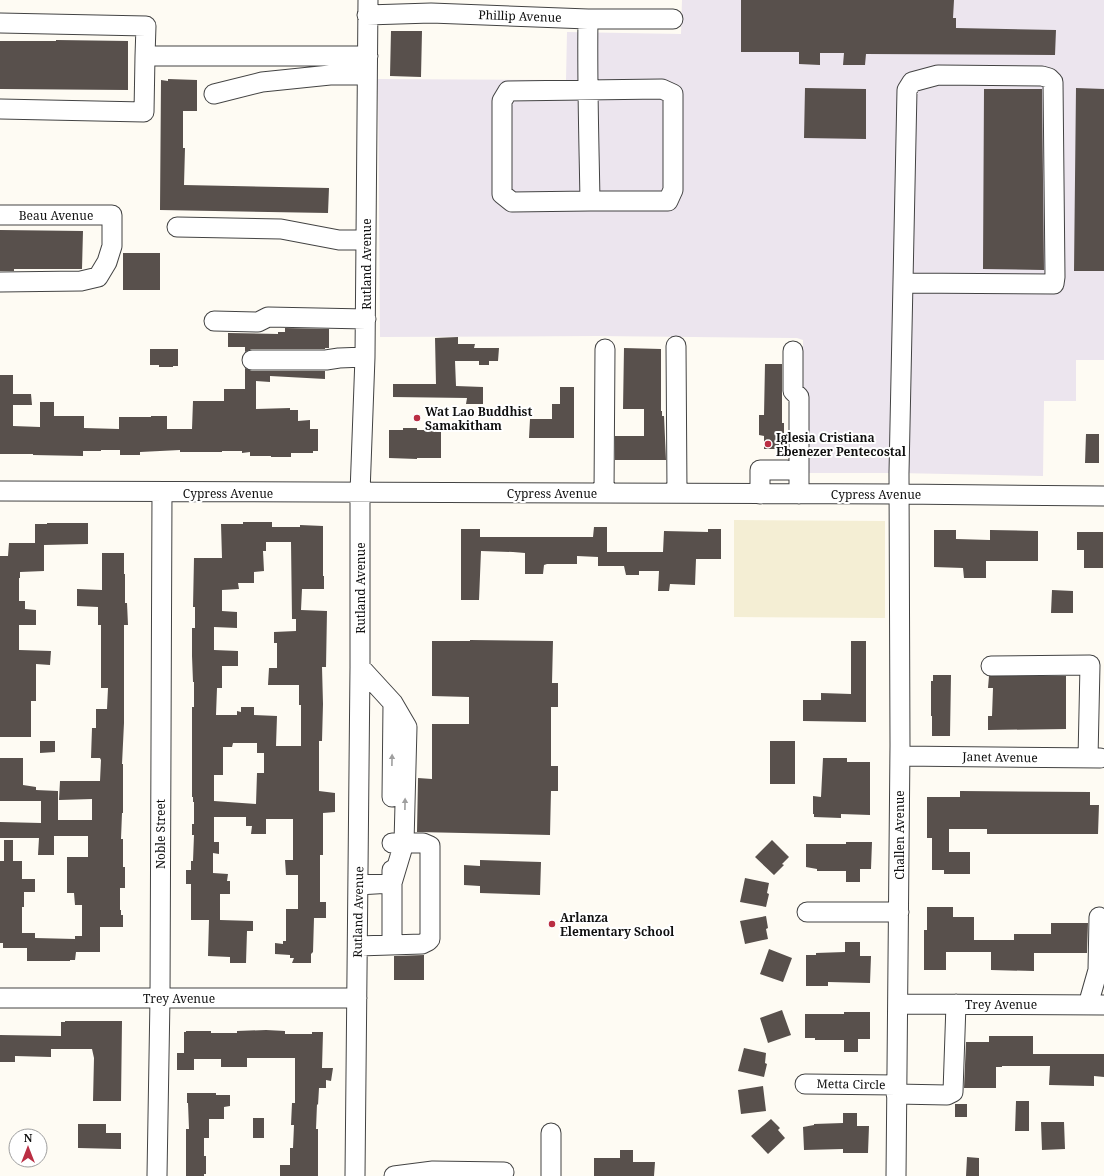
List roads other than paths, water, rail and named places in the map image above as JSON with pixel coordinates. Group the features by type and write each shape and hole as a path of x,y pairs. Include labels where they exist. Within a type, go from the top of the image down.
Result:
{"street":[{"name":"Phillip Avenue","path":"368,8 472,7 588,19 673,18"},
{"name":"Rutland Avenue","path":"355,1176 358,946 360,493 366,319 368,8"},
{"path":"588,19 590,201"},
{"path":"0,23 146,26 144,112 0,109"},
{"path":"145,56 368,56"},
{"path":"214,94 262,82 330,75 367,75"},
{"name":"Challen Avenue","path":"896,1176 900,756 899,494 903,283 907,90 912,82 938,75 1042,76 1049,78 1053,82 1054,284 903,283"},
{"path":"662,89 673,94 673,190 668,201 590,201 512,202 502,194 502,101 508,91 662,89"},
{"name":"Beau Avenue","path":"0,215 112,215 112,246 107,262 98,277 81,281 0,282"},
{"path":"178,227 281,229 339,240 366,240"},
{"path":"214,321 258,322 268,318 366,319"},
{"path":"676,346 677,493"},
{"path":"604,493 605,349"},
{"path":"793,351 793,391 799,397 799,494"},
{"path":"252,360 326,360 365,357"},
{"path":"760,494 760,470 787,470"},
{"name":"Cypress Avenue","path":"0,491 1104,496"},
{"name":"Noble Street","path":"157,1176 160,998 162,492"},
{"name":"Janet Avenue","path":"900,756 1094,758 1090,665 992,666"},
{"path":"360,667 393,703 406,727 398,843 392,883 392,945"},
{"path":"358,946 422,944 430,939 430,846 423,843 398,843"},
{"path":"358,885 392,883"},
{"path":"807,912 899,912"},
{"path":"1096,1005 1099,917"},
{"name":"Trey Avenue","path":"0,998 357,998"},
{"name":"Trey Avenue","path":"898,1004 1096,1005"},
{"name":"Metta Circle","path":"805,1084 947,1095 953,1092 956,1004"},
{"path":"551,1133 551,1176"},
{"path":"394,1176 433,1171 504,1172"}],"place":[{"name":"Wat Lao Buddhist Samakitham","path":"417,418"},
{"name":"Iglesia Cristiana Ebenezer Pentecostal","path":"768,444"},
{"name":"Arlanza Elementary School","path":"552,924"}]}
